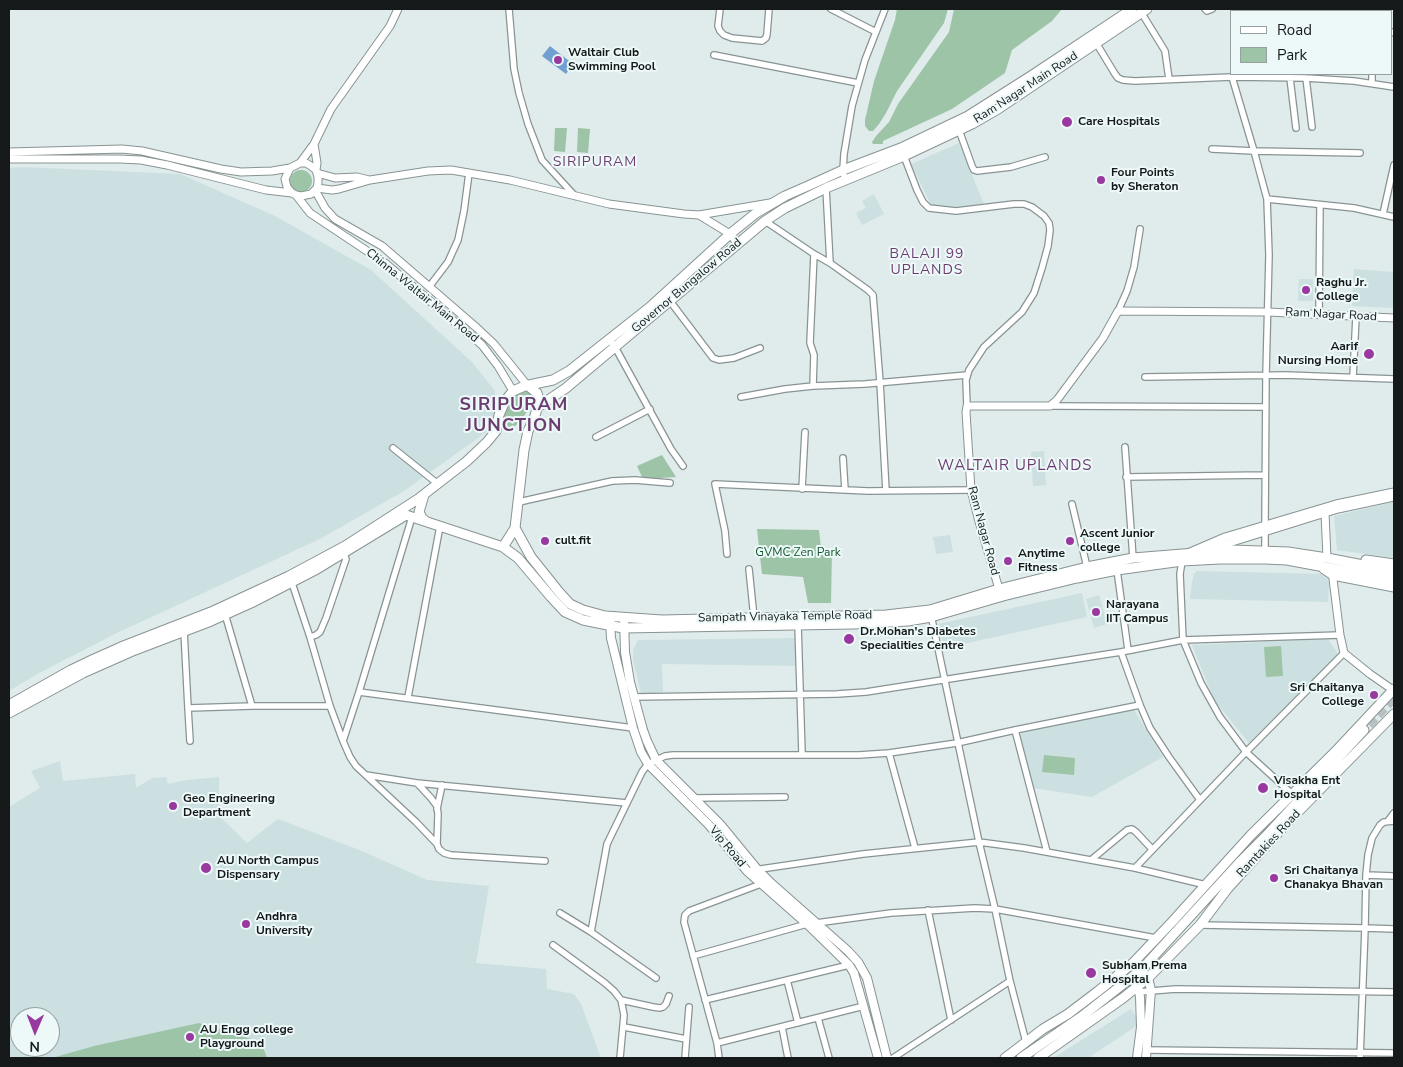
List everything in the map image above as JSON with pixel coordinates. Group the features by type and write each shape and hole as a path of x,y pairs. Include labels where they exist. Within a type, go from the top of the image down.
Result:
{"main road":[{"path":"9,706 65,673 94,659 290,579 345,546 424,495 467,461 487,442 496,430 502,407 513,391 561,376 650,307 730,234 756,213 843,170 901,148 968,116 1094,39 1132,9"},
{"name":"Ram Nagar Main Road","path":"845,181 972,124 998,109 1094,39 1144,10"},
{"name":"Governor Bungalow Road","path":"538,407 566,388 764,221 826,188 845,181"},
{"path":"502,547 516,528 524,450 528,431 538,407 539,397 528,385"},
{"path":"424,495 419,512 422,518 430,523"},
{"path":"9,713 83,673 225,614 344,553 406,516 412,517"},
{"name":"Sampath Vinayaka Temple Road","path":"412,517 502,547 518,558 550,598 565,612 583,620 610,622 624,618 662,620 931,614 999,589 1087,567 1132,558 1185,557"},
{"name":"Sampath Vinayaka Temple Road","path":"516,528 531,557 570,604 623,628 886,623 931,614 1077,578 1185,557"},
{"path":"1185,557 1209,551 1232,550 1320,566 1339,565 1394,571"},
{"path":"1185,557 1220,559 1288,552 1327,558 1339,565 1394,580"},
{"path":"1327,558 1340,555 1394,564"},
{"path":"1320,566 1333,575 1394,587"},
{"name":"Vip Road","path":"624,618 625,652 634,697 652,762 709,825 747,871 849,964 854,973 878,1058"},
{"name":"Vip Road","path":"610,622 610,638 641,752 694,798 720,824 757,869 848,951 863,969 867,978 887,1058"},
{"path":"1021,1058 1081,1017 1141,970 1265,837 1394,690"},
{"name":"Ramtakies Road","path":"1038,1058 1123,998 1139,989 1200,925 1228,888 1286,824 1393,719"},
{"path":"1005,1058 1097,992 1133,963 1251,835 1292,794 1359,731 1371,726 1367,743"},
{"path":"1141,970 1148,978 1151,990 1146,1054"},
{"path":"1132,978 1139,989 1141,1027 1135,1057"}],"street":[{"path":"300,163 314,144 331,110 390,26 398,9"},
{"path":"508,9 514,70 528,124 542,160 575,196"},
{"path":"720,9 718,26 724,36 762,41 768,34 769,9"},
{"path":"831,9 876,32"},
{"path":"845,181 843,170 848,127 858,83 885,9"},
{"path":"1205,9 1207,12 1212,9"},
{"path":"1144,10 1165,51 1169,79"},
{"path":"1094,39 1118,78 1123,80 1269,76 1372,83 1394,87"},
{"path":"714,55 858,83"},
{"path":"1372,75 1372,83"},
{"name":"Ram Nagar Road","path":"1232,77 1267,199 1269,255 1264,474 1265,555"},
{"path":"1290,78 1296,128"},
{"path":"1306,78 1312,127"},
{"path":"959,130 972,166 977,171 1011,167 1045,157"},
{"path":"9,159 141,160 266,190 306,196 316,189 318,183 314,144"},
{"path":"9,152 122,149 142,151 241,172 272,172 290,168 300,163 306,163 316,172 335,178 357,177 370,180"},
{"path":"1212,149 1360,153"},
{"path":"904,156 917,190 923,202 929,208 956,211 1024,204 1032,206 1049,222 1048,246 1034,293 1022,312 984,346 976,357 967,375 967,406 1265,407"},
{"path":"1383,214 1394,165"},
{"path":"290,168 285,179 287,187 294,194"},
{"path":"316,189 332,190 370,180 428,171 451,170 510,180 609,204 699,215 773,203"},
{"path":"429,287 448,262 458,240 469,173"},
{"path":"826,188 830,263"},
{"name":"Chinna Waltair Main Road","path":"316,189 325,208 335,219 382,246 494,344 528,385"},
{"name":"Chinna Waltair Main Road","path":"294,194 310,213 385,263 482,345 498,366 513,391"},
{"path":"1267,199 1354,208 1394,217"},
{"path":"1319,315 1320,205"},
{"path":"699,215 730,234 738,244"},
{"path":"764,221 830,263 873,295 886,490"},
{"path":"1050,406 1057,400 1103,338 1118,311 1127,291 1134,267 1140,229"},
{"path":"814,254 810,343 814,355 814,386"},
{"path":"670,301 713,358 719,360 734,358 760,348"},
{"name":"Ram Nagar Road","path":"1118,311 1268,312 1394,318"},
{"path":"1353,377 1356,317"},
{"path":"609,339 671,449 683,466"},
{"path":"741,397 814,386 967,375"},
{"path":"1145,377 1266,375 1394,379"},
{"name":"Ram Nagar Road","path":"967,406 971,490 999,589"},
{"path":"596,437 650,409"},
{"path":"802,489 805,432"},
{"path":"1125,447 1132,558"},
{"path":"392,448 438,484"},
{"path":"843,458 845,490"},
{"path":"1126,477 1264,474"},
{"path":"518,502 612,481 636,480 670,483"},
{"path":"727,554 725,531 715,484 802,489 971,490"},
{"path":"1292,794 1246,752 1228,730 1211,703 1198,676 1183,640 1180,574 1185,557 1211,542 1347,507 1394,492"},
{"path":"1209,551 1265,528 1342,502 1394,497"},
{"path":"1072,504 1087,567"},
{"path":"1325,513 1327,558"},
{"path":"343,741 412,517"},
{"path":"408,697 440,526"},
{"path":"310,637 320,632 346,559 344,553"},
{"path":"749,569 754,618"},
{"path":"1117,570 1128,650"},
{"path":"290,579 310,637 330,706 343,741 356,766 416,822 444,853 545,861"},
{"path":"1333,580 1344,653 1364,670 1394,690"},
{"path":"225,614 252,706"},
{"path":"931,614 979,842 1010,981 1026,1042"},
{"path":"798,625 802,754"},
{"path":"184,631 190,741"},
{"path":"634,697 866,692 1121,652 1183,640 1340,635"},
{"path":"1121,652 1140,705 1155,735 1200,800"},
{"path":"1135,868 1344,653"},
{"path":"359,692 634,728"},
{"path":"591,932 605,850 642,772 652,762 665,756 673,754 859,755 889,753 958,743 1140,705"},
{"path":"188,708 330,706"},
{"path":"1015,730 1047,852"},
{"path":"889,753 915,848"},
{"path":"366,775 442,785 627,803"},
{"path":"417,782 437,808"},
{"path":"437,844 437,808 442,785"},
{"path":"694,798 785,797"},
{"path":"1360,1055 1368,855 1372,838 1380,825 1391,821 1394,813"},
{"path":"1091,860 1128,830 1132,829 1152,849"},
{"path":"747,871 915,848 979,842 1002,844 1135,868 1206,885"},
{"path":"1366,875 1394,876"},
{"path":"719,1058 717,1043 684,922 684,915 689,911 761,884"},
{"path":"816,923 891,913 975,908 995,909 1156,938"},
{"path":"928,910 951,1020"},
{"path":"560,913 591,932 656,978"},
{"path":"693,956 807,924"},
{"path":"1200,925 1394,929"},
{"path":"553,945 605,983 621,1000 624,1026 620,1058"},
{"path":"705,1000 849,964"},
{"path":"787,980 798,1023"},
{"path":"893,1058 1010,981"},
{"path":"1139,989 1394,992"},
{"path":"621,1000 660,1008 664,1007 669,996"},
{"path":"717,1043 864,1006"},
{"path":"684,1058 689,1007"},
{"path":"818,1018 829,1058"},
{"path":"624,1026 686,1039"},
{"path":"782,1027 788,1058"},
{"path":"1146,1054 1360,1055 1394,1053"}],"shaded area":[{"path":"959,143 984,204 946,208 931,205 911,164"},
{"path":"9,168 180,174 275,216 371,270 472,362 495,391 495,426 404,491 320,539 119,632 39,673 9,691"},
{"path":"874,194 884,214 862,225 856,213 866,208 862,201"},
{"path":"1354,269 1394,272 1394,308 1352,306"},
{"name":"Raghu Jr. College","path":"1299,279 1313,279 1313,301 1298,301"},
{"path":"1044,451 1046,485 1033,486 1031,452"},
{"path":"1394,502 1394,558 1337,550 1334,516"},
{"path":"950,535 953,552 936,554 933,537"},
{"path":"1197,571 1322,574 1327,576 1329,583 1328,602 1190,599 1194,574"},
{"path":"1082,593 1087,617 944,648 938,624"},
{"name":"Narayana IIT Campus","path":"1099,595 1107,624 1094,628 1086,599"},
{"path":"796,638 797,666 662,664 663,692 641,694 633,659 633,650 638,640"},
{"path":"1328,639 1339,655 1249,743 1214,700 1192,645"},
{"path":"1134,710 1163,757 1092,797 1033,788 1019,737 1023,731"},
{"name":"Andhra University","path":"60,761 63,781 135,774 136,788 152,778 166,777 168,784 219,777 219,816 247,843 278,819 362,851 427,880 489,886 476,963 546,969 547,989 574,994 581,1004 601,1058 9,1058 9,807 40,788 31,771"},
{"path":"1131,1009 1138,1020 1138,1025 1088,1058 1053,1058"}],"green space":[{"path":"897,9 948,9 944,23 897,91 879,124 873,131 869,131 865,126 865,120 874,81"},
{"path":"954,9 1062,9 1052,21 1012,50 1005,73 952,109 883,141 883,144 873,144 872,142 876,136 889,122 898,104 949,32"},
{"path":"555,128 567,128 565,152 554,151"},
{"path":"578,128 590,129 588,153 577,152"},
{"path":"301,170 309,173 312,181 309,189 301,192 293,189 290,181 293,173"},
{"path":"526,390 530,391 532,396 530,407 520,422 515,426 507,427 504,417 508,406 517,395"},
{"path":"662,455 676,477 643,479 637,466"},
{"name":"GVMC Zen Park","path":"757,529 819,530 821,548 832,551 831,603 808,603 803,577 762,574"},
{"path":"1281,646 1283,676 1266,677 1264,647"},
{"path":"1044,755 1075,758 1074,775 1042,772"},
{"name":"AU Engg college Playground","path":"199,1023 261,1042 267,1058 52,1058 94,1046"}],"water":[{"name":"Waltair Club Swimming Pool","path":"550,46 573,64 566,74 542,56"}],"tunnel":[{"path":"1369,725 1394,698"}],"place":[{"name":"Waltair Club Swimming Pool","path":"558,60"},
{"name":"Care Hospitals","path":"1067,122"},
{"name":"Four Points by Sheraton","path":"1101,180"},
{"name":"Raghu Jr. College","path":"1306,290"},
{"name":"Aarif Nursing Home","path":"1369,354"},
{"name":"cult.fit","path":"545,541"},
{"name":"Ascent Junior college","path":"1070,541"},
{"name":"Anytime Fitness","path":"1008,561"},
{"name":"Narayana IIT Campus","path":"1096,612"},
{"name":"Dr.Mohan's Diabetes Specialities Centre","path":"849,639"},
{"name":"Sri Chaitanya College","path":"1374,695"},
{"name":"Visakha Ent Hospital","path":"1263,788"},
{"name":"Geo Engineering Department","path":"173,806"},
{"name":"AU North Campus Dispensary","path":"206,868"},
{"name":"Sri Chaitanya Chanakya Bhavan","path":"1274,878"},
{"name":"Andhra University","path":"246,924"},
{"name":"Subham Prema Hospital","path":"1091,973"},
{"name":"AU Engg college Playground","path":"190,1037"}],"district":[{"name":"SIRIPURAM","path":"595,163"},
{"name":"BALAJI 99 UPLANDS","path":"927,264"},
{"name":"SIRIPURAM JUNCTION","path":"514,416"},
{"name":"WALTAIR UPLANDS","path":"1015,466"}]}
